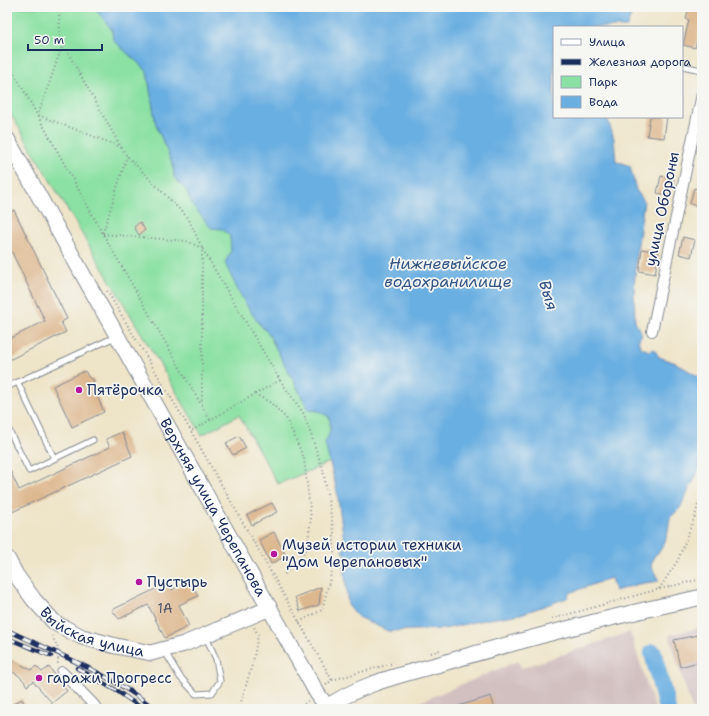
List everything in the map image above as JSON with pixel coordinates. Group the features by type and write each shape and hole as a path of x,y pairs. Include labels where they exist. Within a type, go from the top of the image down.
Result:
{"main road":[{"name":"Верхняя улица Черепанова","path":"11,136 118,335 317,693 327,708"},
{"name":"Выйская улица","path":"7,558 16,575 34,600 54,623 82,637 116,646 151,652 163,650 184,644 270,608"},
{"path":"327,708 342,698 376,683 493,648 664,605 702,597"}],"street":[{"name":"улица Обороны","path":"652,330 702,94"},
{"path":"62,672 95,706"}],"lane":[{"path":"683,66 702,70"},
{"path":"7,388 118,335"},
{"path":"18,382 54,458"},
{"path":"7,426 29,471 93,440"},
{"path":"163,650 180,677 196,694 212,693 220,681 216,659 205,635"},
{"path":"84,709 95,706"}],"path":[{"path":"59,7 60,35 63,44 121,147 127,156 188,218 202,248 280,380 304,414 323,470 334,532 334,562 322,610 299,622"},
{"path":"38,115 63,44"},
{"path":"7,60 103,234 210,420"},
{"path":"38,115 121,147"},
{"path":"7,119 11,136"},
{"path":"103,234 127,156"},
{"path":"103,234 186,241 202,248"},
{"path":"202,248 202,407"},
{"path":"107,290 191,431 332,680"},
{"path":"191,431 280,380"},
{"path":"255,394 271,403 286,418 304,458 311,518 307,549 284,575"},
{"path":"659,589 678,560 695,516 702,491"},
{"path":"605,604 702,579"},
{"path":"239,709 253,662 258,635 254,626 245,618"}],"shaded area":[{"path":"702,627 702,709 692,709 669,635"},
{"path":"630,632 655,709 403,709 518,661 522,668"}],"green space":[{"path":"7,7 94,7 112,30 113,40 147,71 156,125 173,165 174,177 186,190 193,204 230,236 231,251 258,323 268,333 309,410 319,410 329,417 330,430 325,443 330,462 278,484 239,415 202,435 7,108"}],"water":[{"name":"Нижневыйское водохранилище","path":"94,7 637,7 631,15 627,26 553,26 553,118 607,118 614,139 616,162 630,166 636,190 644,201 636,258 634,290 635,322 642,334 638,341 641,347 649,351 654,349 659,357 676,363 702,379 702,456 698,459 700,467 680,508 670,518 664,544 654,556 651,566 659,581 638,584 615,591 611,578 569,593 567,598 521,614 483,620 444,629 388,631 358,617 348,605 344,566 347,560 346,554 343,553 342,550 345,548 337,491 325,443 330,430 329,417 319,411 309,410 268,333 255,317 234,282 225,263 231,251 230,236 222,229 211,228 192,204 186,190 174,177 173,165 156,125 147,71 113,40 112,30"}],"building":[{"path":"689,7 702,7 702,21 695,48 683,45 689,20 686,19"},
{"path":"650,118 667,118 664,138 647,136"},
{"path":"661,176 674,179 670,196 657,193"},
{"path":"694,188 702,190 702,207 690,204"},
{"path":"14,210 67,319 61,322 66,332 7,361 7,340 45,321 7,242 7,214"},
{"path":"140,222 145,230 139,235 134,227"},
{"path":"683,237 695,240 691,257 679,254"},
{"path":"642,249 659,252 655,274 639,271"},
{"path":"85,371 89,378 94,380 93,386 104,412 72,427 53,386"},
{"path":"122,432 132,456 10,513 7,507 7,464 19,490 110,447 106,439"},
{"path":"239,436 246,448 233,455 226,443"},
{"path":"272,503 277,512 252,525 247,515"},
{"path":"274,532 286,556 271,564 259,540"},
{"path":"190,580 198,596 179,605 189,626 165,638 148,605 119,619 112,610 168,583 172,590"},
{"path":"321,587 319,605 300,611 295,597"},
{"path":"702,634 702,661 680,667 674,640"},
{"name":"гаражи Прогресс","path":"7,657 31,670 36,666 42,672 49,667 67,691 52,703 33,681 27,686 18,675 7,669"},
{"path":"491,696 495,709 455,709 455,707"},
{"path":"22,699 27,709 7,709 7,707"}],"waterway":[{"name":"Выя","path":"653,653 667,709"}],"railway":[{"path":"7,630 102,675 120,685 155,709"},
{"path":"7,638 51,656"},
{"path":"77,668 117,691 143,709"}],"place":[{"name":"Пятёрочка","path":"79,390"},
{"name":"Музей истории техники \"Дом Черепановых\"","path":"274,554"},
{"name":"Пустырь","path":"139,582"},
{"name":"гаражи Прогресс","path":"39,678"}]}
